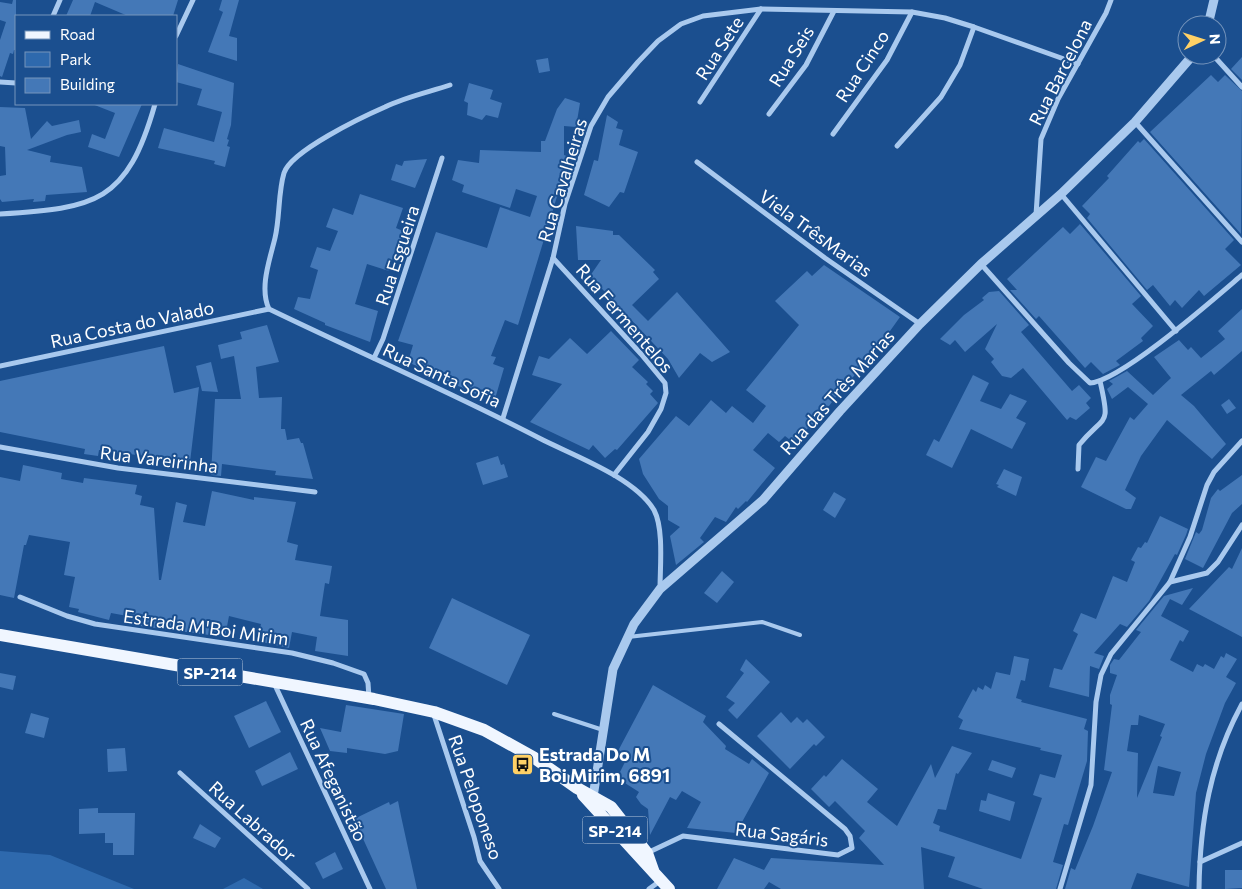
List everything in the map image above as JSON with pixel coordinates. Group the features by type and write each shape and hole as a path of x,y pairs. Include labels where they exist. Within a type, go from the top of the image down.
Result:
{"main road":[{"name":"SP-214","path":"0,635 369,698 434,712 484,730 533,758 577,788 661,879"},
{"path":"577,788 611,806 647,853 661,879"}],"street":[{"path":"53,15 60,0"},
{"path":"178,32 192,0"},
{"name":"Rua Barcelona","path":"1036,218 1036,179 1041,140 1058,99 1106,13 1111,0"},
{"path":"1210,15 1214,0"},
{"name":"Rua Cavalheiras","path":"503,418 553,258 565,204 591,126 608,97 658,41 681,24 703,16 761,9 912,12 945,18 974,27 1078,64"},
{"name":"Rua Sete","path":"700,102 761,9"},
{"name":"Rua Seis","path":"769,114 806,65 834,11"},
{"name":"Rua Cinco","path":"833,134 887,60 912,12"},
{"path":"897,146 941,97 960,65 974,27"},
{"name":"Rua das Três Marias","path":"593,797 605,731 612,669 627,637 649,602 660,589 764,500 840,411 920,324 981,264 1036,218 1135,122 1185,65"},
{"path":"1223,65 1242,87"},
{"path":"0,82 15,83"},
{"path":"269,309 266,302 267,274 278,226 284,174 288,165 312,145 386,106 450,85"},
{"path":"0,214 66,208 88,202 105,194 124,175 135,159 155,105"},
{"path":"1135,122 1242,242"},
{"name":"Rua Esgueira","path":"374,358 387,329 442,158"},
{"name":"Viela TrêsMarias","path":"697,162 824,258 920,324"},
{"path":"1061,194 1176,331"},
{"name":"Rua Fermentelos","path":"553,258 665,383 666,393 661,409 648,432 614,475"},
{"path":"981,264 1085,380 1090,383 1100,381 1114,374 1176,331 1242,275"},
{"name":"Rua Santa Sofia","path":"269,309 503,418 614,475 643,498 656,516 660,555 660,589"},
{"name":"Rua Costa do Valado","path":"0,366 269,309"},
{"path":"1078,469 1079,445 1102,423 1106,415 1100,381"},
{"path":"1060,889 1091,785 1096,702 1101,675 1111,654 1154,604 1170,582 1190,536 1207,484 1220,464 1242,441"},
{"name":"Rua Vareirinha","path":"0,447 118,468 315,492"},
{"path":"1170,582 1207,573 1218,562 1242,525"},
{"name":"Estrada M'Boi Mirim","path":"20,597 67,616 95,624 292,653 333,663 364,674 368,683 369,698"},
{"name":"Rua Afeganistão","path":"273,683 370,889"},
{"path":"1199,889 1207,794 1217,761 1242,704"},
{"name":"Rua Peloponeso","path":"434,712 480,860 499,889"},
{"name":"Rua Sagáris","path":"647,853 683,836 838,855 852,848 850,836 845,829 719,724"},
{"name":"Rua Labrador","path":"180,773 308,889"},
{"path":"1200,862 1242,843"},
{"path":"649,889 661,879"}],"lane":[{"path":"627,637 762,622 800,635"},
{"path":"554,714 605,731"}],"green space":[{"path":"0,851 50,855 134,889 0,889"},
{"path":"244,878 263,889 223,889"}],"building":[{"path":"13,0 16,0 15,50 13,54 10,53 2,77 0,76 0,40 6,22 0,20 0,2 12,4"},
{"path":"73,0 178,0 173,15 126,15 95,2 90,15 66,15"},
{"path":"222,0 239,0 229,36 237,38 237,61 208,52 223,12 219,10"},
{"path":"1242,57 1242,80 1231,69"},
{"path":"548,58 550,71 539,73 536,60"},
{"path":"178,64 234,83 231,125 227,139 229,140 227,146 230,147 225,167 214,164 215,161 158,148 164,128 214,142 222,112 197,105 202,89 178,83"},
{"path":"1211,75 1218,82 1225,75 1242,91 1241,234 1150,132"},
{"path":"469,83 493,90 490,99 502,103 498,118 486,115 482,120 467,115 468,103 464,101"},
{"path":"565,98 580,103 576,127 564,126 564,155 569,157 518,325 505,320 491,356 496,357 493,364 504,368 495,399 473,393 408,362 413,345 398,341 436,232 487,248 500,207 530,217 537,196 516,189 510,208 462,192 464,185 452,180 458,160 479,163 480,150 541,152 541,141 545,141 557,109"},
{"path":"95,105 142,105 119,157 88,147 92,134 105,139 115,113"},
{"path":"0,107 25,108 31,139 47,121 52,126 79,120 81,132 67,135 27,150 51,156 50,162 82,167 87,192 46,195 45,201 33,202 34,199 2,202 0,199 0,176 6,175 5,147 0,146"},
{"path":"607,115 618,122 616,128 623,130 619,145 638,152 624,193 620,192 609,207 584,195 594,160 598,161"},
{"path":"1144,139 1234,240 1225,249 1241,265 1204,296 1199,290 1182,308 1175,300 1170,306 1153,285 1147,290 1087,218 1090,214 1082,206 1109,178 1107,176 1138,141 1140,143"},
{"path":"427,159 415,188 391,180 396,164 402,166 404,161"},
{"path":"360,194 403,208 396,228 403,231 398,251 395,250 389,271 367,264 355,304 378,311 370,342 325,325 325,323 294,309 298,297 310,299 318,270 310,267 317,247 330,251 338,231 326,227 333,208 353,215"},
{"path":"1080,224 1141,296 1132,304 1153,326 1141,338 1143,341 1116,361 1120,365 1103,374 1091,362 1085,368 1039,316 1036,319 1010,290 1017,290 1007,279 1063,227 1070,234"},
{"path":"576,226 613,231 613,235 619,235 655,270 653,272 659,279 632,305 648,321 677,292 730,352 712,362 700,353 679,378 668,359 590,276 601,260 578,260"},
{"path":"824,265 900,317 880,345 847,382 811,430 808,428 794,443 785,436 779,442 768,433 753,450 775,468 747,502 738,509 736,507 726,522 715,517 700,538 704,542 676,565 670,536 680,527 668,520 668,506 659,499 643,474 639,459 676,416 689,426 711,400 726,413 732,406 753,423 766,406 746,390 799,325 775,301 807,271 812,276"},
{"path":"999,291 1029,325 1021,332 1072,391 1079,385 1091,398 1086,403 1090,408 1076,420 1070,417 1067,420 1023,368 1011,378 1002,376 991,362 994,359 985,349 997,324 965,352 955,340 950,345 940,339 964,315 984,300 982,298 989,292"},
{"path":"1242,309 1242,351 1214,375 1211,371 1181,395 1194,406 1226,444 1212,459 1167,420 1141,456 1125,490 1136,498 1131,509 1126,509 1081,487 1096,457 1106,461 1130,417 1134,420 1148,404 1128,387 1112,399 1107,389 1113,384 1109,381 1127,371 1153,395 1171,378 1154,357 1179,340 1188,350 1191,347 1201,358 1225,339 1218,331"},
{"path":"267,325 279,362 256,367 259,398 282,397 281,429 285,429 287,440 299,438 301,443 303,443 313,479 275,475 276,471 222,464 221,476 211,475 215,399 241,399 234,356 221,359 218,345 242,339 240,332"},
{"path":"611,331 639,360 632,367 648,382 646,384 653,391 650,394 658,403 617,450 615,449 605,458 593,445 589,450 530,422 562,384 532,375 539,356 549,359 570,338 587,354"},
{"path":"164,346 174,393 199,387 190,462 99,450 98,456 84,454 85,449 0,432 0,381"},
{"path":"211,362 218,392 202,391 196,366"},
{"path":"973,375 989,383 980,401 1001,409 1010,394 1027,401 1016,418 1026,423 1012,449 971,429 952,468 926,455 934,439 939,442"},
{"path":"1229,399 1236,408 1227,414 1221,405"},
{"path":"498,456 501,465 504,464 508,477 483,485 476,463"},
{"path":"23,465 62,473 61,479 83,483 84,478 137,485 135,494 142,496 140,505 154,508 159,580 161,580 176,502 187,505 183,522 205,526 212,491 254,500 254,497 296,502 287,542 298,545 295,560 332,566 329,584 325,583 320,616 348,620 348,656 315,651 317,637 292,632 289,648 257,641 261,624 229,616 225,637 132,625 133,617 111,613 109,620 78,612 79,609 69,607 75,577 64,575 70,542 29,535 26,545 24,545 14,598 0,595 0,477 20,481"},
{"path":"1004,469 1022,477 1016,496 997,487 999,485 996,484"},
{"path":"1242,475 1242,504 1232,513 1203,568 1185,559 1196,532 1199,534 1202,530 1211,498 1218,489 1220,491"},
{"path":"834,492 846,499 835,518 823,510"},
{"path":"1160,516 1188,529 1186,535 1177,555 1175,554 1149,601 1127,627 1120,624 1094,653 1104,656 1099,669 1090,666 1089,697 1049,687 1054,668 1062,670 1078,634 1073,631 1081,613 1096,619 1113,576 1127,582 1135,562 1131,560 1138,547 1141,548 1145,542 1147,543"},
{"path":"1242,548 1242,637 1189,609 1229,567 1232,569"},
{"path":"722,571 734,582 717,603 704,593"},
{"path":"1193,588 1182,605 1170,599 1161,616 1189,631 1183,642 1180,640 1170,660 1193,672 1197,664 1203,667 1205,664 1214,669 1221,656 1224,658 1226,653 1237,659 1226,677 1236,683 1225,703 1206,754 1196,793 1189,887 1137,873 1131,889 1065,889 1071,868 1075,870 1093,826 1112,772 1104,770 1112,705 1110,704 1110,695 1117,675 1110,673 1110,665 1114,659 1119,660 1141,632 1136,630 1164,596","holes":["1139,715 1165,724 1160,736 1162,737 1137,798 1138,753 1127,751 1131,725 1138,725","1158,766 1181,772 1174,796 1153,793"]},
{"path":"452,598 530,635 507,685 429,648"},
{"path":"1014,656 1029,659 1025,681 1021,680 1016,698 1022,700 1021,702 1087,719 1084,729 1088,731 1087,761 1068,825 1064,824 1053,862 1063,865 1056,889 983,889 948,877 955,857 921,847 924,889 781,889 769,882 764,889 717,889 734,858 764,870 771,858 884,865 859,838 865,831 835,801 829,807 811,789 824,775 826,777 842,759 878,789 867,802 897,826 931,764 935,778 952,746 972,753 958,774 956,773 946,810 938,809 933,823 940,826 939,831 1021,859 1042,798 1033,795 1040,774 1055,778 1062,755 1040,750 1041,748 959,729 963,720 958,717 973,689 976,692 978,687 983,690 985,685 991,689 996,672 1010,675"},
{"path":"746,659 770,682 737,719 728,710 735,703 726,697 744,673 740,670"},
{"path":"0,673 16,676 13,690 0,687"},
{"path":"653,685 706,716 703,722 726,746 725,749 749,764 752,759 769,773 736,833 687,828 701,802 682,791 676,800 670,797 650,835 648,809 636,797 639,792 617,778 628,756 618,751"},
{"path":"266,701 281,732 249,748 234,716"},
{"path":"346,705 404,714 398,751 385,754 347,748 347,753 330,751 320,728 341,732"},
{"path":"781,712 791,723 797,717 803,723 807,719 825,737 816,746 814,744 790,769 757,736"},
{"path":"31,713 49,718 44,738 25,733"},
{"path":"125,748 127,771 108,772 107,749"},
{"path":"290,752 298,769 262,786 255,771"},
{"path":"992,760 1016,768 1012,778 988,770"},
{"path":"988,793 1015,802 1010,821 979,811 981,800 986,801"},
{"path":"398,801 417,889 386,889 354,819 389,802 390,805"},
{"path":"98,808 98,813 135,813 134,855 113,855 113,843 105,843 105,833 79,834 79,809"},
{"path":"200,824 221,838 215,848 193,838"},
{"path":"335,852 343,869 323,879 315,863"},
{"path":"1225,870 1242,870 1242,888 1225,889"}],"place":[{"name":"Estrada Do M Boi Mirim, 6891","path":"523,764"}]}
